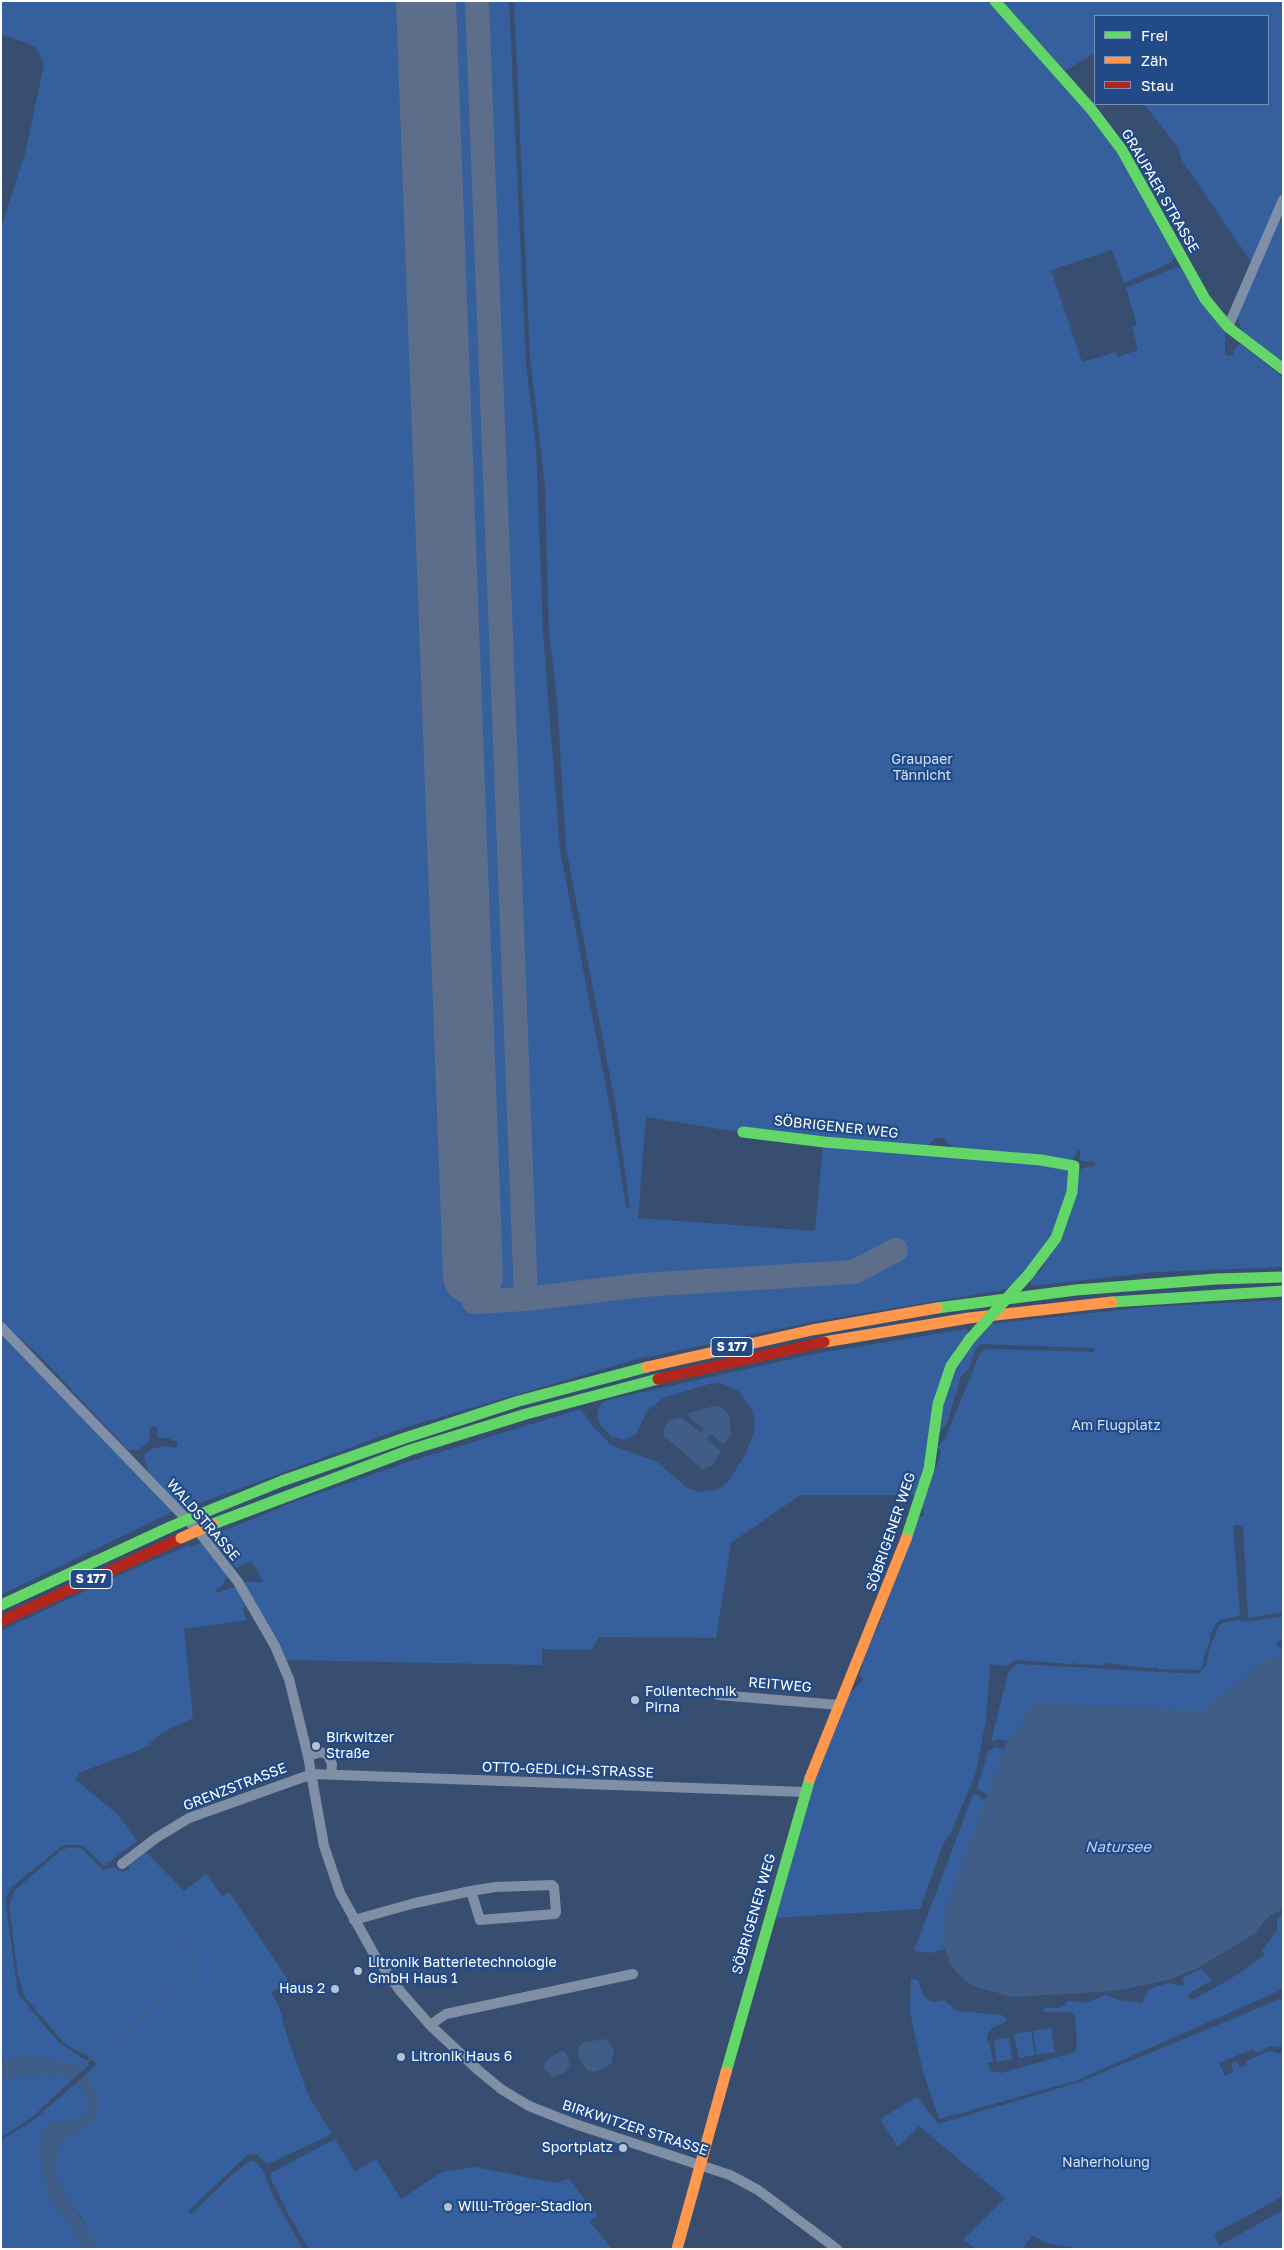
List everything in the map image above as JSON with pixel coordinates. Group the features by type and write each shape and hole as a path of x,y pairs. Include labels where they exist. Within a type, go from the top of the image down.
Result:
{"main road":[{"name":"GRAUPAER STRASSE","path":"995,1 1091,109 1122,150 1205,299 1228,327 1283,369"},
{"name":"SÖBRIGENER WEG","path":"676,2249 701,2166 704,2147 804,1792 879,1610 922,1495 929,1469 934,1421 951,1366 970,1339 1028,1275 1056,1238 1072,1192 1074,1166 1041,1160 824,1142 743,1132"},
{"name":"S 177","path":"1,1605 202,1513 404,1438 519,1402 668,1362 774,1338 987,1301 1178,1282 1283,1277"},
{"name":"S 177","path":"1,1621 213,1524 410,1450 526,1414 666,1377 818,1343 969,1318 1066,1306 1212,1294 1283,1291"}],"street":[{"path":"1228,327 1283,200"},
{"name":"WALDSTRASSE","path":"1,1327 188,1520 224,1562 260,1618 283,1662 300,1719 312,1774"},
{"name":"REITWEG","path":"718,1695 839,1705"},
{"path":"308,1756 321,1752 328,1755 332,1764 331,1775"},
{"name":"OTTO-GEDLICH-STRASSE","path":"312,1774 804,1792"},
{"name":"GRENZSTRASSE","path":"122,1864 156,1838 189,1818 312,1774"},
{"name":"BIRKWITZER STRASSE","path":"312,1774 324,1846 335,1881 354,1920 387,1973 430,2025 478,2070 501,2089 529,2106 701,2166 722,2171 741,2180 837,2249"},
{"path":"354,1920 414,1903 471,1891 495,1887 552,1885 554,1887 556,1912 555,1914 480,1920 477,1916 471,1891"},
{"path":"430,2025 446,2014 633,1974"}],"green space":[{"name":"Graupaer Tännicht","path":"1,1 509,1 526,364 536,448 543,633 560,850 611,1113 626,1207 630,1208 617,1113 566,848 557,699 549,631 545,486 530,356 514,1 989,1 1056,74 1119,153 1175,257 1172,262 1124,283 1112,250 1051,270 1082,362 1116,352 1118,357 1138,350 1132,327 1137,325 1126,288 1176,267 1181,268 1225,333 1225,355 1233,356 1235,348 1240,344 1283,377 1283,1267 1156,1272 1031,1286 1031,1280 1042,1269 1079,1172 1082,1168 1095,1166 1095,1162 1081,1161 1079,1159 1081,1151 1078,1150 1073,1160 953,1148 943,1138 935,1138 926,1147 737,1132 646,1117 638,1218 815,1231 823,1144 1065,1166 1071,1178 1053,1235 1009,1289 816,1321 634,1360 403,1428 195,1505 193,1503 182,1508 148,1472 144,1458 146,1453 152,1449 163,1446 177,1448 178,1442 167,1438 158,1438 157,1427 150,1427 149,1441 139,1450 128,1450 41,1357 1,1321 1,228 26,150 44,64 35,46 1,34"},
{"path":"1002,1 1283,1 1283,194 1252,263 1181,159 1179,149 1145,105 1269,105 1269,15 1094,15 1094,54 1065,71"},
{"path":"1283,207 1283,363 1242,331 1237,314"},
{"name":"Am Flugplatz","path":"1283,1300 1283,1612 1248,1618 1243,1525 1233,1525 1240,1616 1222,1619 1216,1623 1209,1637 1211,1638 1205,1655 1203,1655 1203,1666 1199,1670 1158,1669 1155,1666 1155,1668 1142,1668 1142,1666 1106,1663 1105,1665 1092,1665 1092,1662 1089,1665 1076,1664 1075,1662 1072,1664 1015,1660 1008,1666 990,1664 986,1719 976,1772 951,1833 943,1844 920,1909 774,1918 814,1777 848,1695 863,1680 863,1677 859,1676 863,1665 861,1662 879,1624 918,1517 923,1516 924,1511 921,1508 940,1457 941,1450 937,1447 945,1439 981,1351 988,1349 1095,1352 1094,1348 982,1344 976,1348 968,1370 961,1376 947,1423 939,1433 936,1432 954,1369 990,1324 1147,1307"},
{"path":"967,1329 968,1334 956,1348 917,1495 800,1495 731,1543 716,1638 599,1637 591,1650 542,1649 542,1665 286,1660 242,1582 264,1582 251,1561 236,1568 222,1548 224,1545 216,1536 222,1534 221,1532 291,1503 408,1462 580,1410 611,1445 657,1462 687,1488 700,1492 716,1490 728,1482 745,1455 753,1435 755,1422 752,1410 740,1392 721,1383 709,1384 663,1398 647,1411 636,1434 625,1440 612,1437 600,1425 597,1412 601,1404 607,1400 819,1353"},
{"path":"1,1333 174,1511 1,1595"},
{"path":"202,1542 227,1575 223,1585 215,1590 216,1593 236,1588 247,1606 242,1609 247,1620 184,1629 193,1718 163,1732 146,1747 79,1773 75,1779 118,1815 137,1841 104,1866 82,1845 63,1845 12,1887 5,1899 18,1994 59,2043 84,2059 89,2065 82,2071 76,2066 32,2055 1,2061 1,1631 115,1577 189,1545 190,1548"},
{"path":"1283,1616 1283,1641 1277,1641 1276,1645 1283,1650 1283,1656 1261,1662 1204,1711 1035,1703 1008,1742 999,1739 991,1741 1008,1673 1017,1664 1198,1674 1206,1666 1210,1647 1219,1626 1224,1622 1239,1620 1249,1622"},
{"path":"995,1747 1004,1749 988,1795 977,1788 988,1752"},
{"path":"976,1794 986,1801 945,1911 941,1938 945,1949 929,1953 914,1951 973,1795"},
{"path":"70,1847 82,1849 103,1870 114,1867 122,1872 130,1869 128,1867 146,1852 184,1891 206,1874 222,1896 229,1892 288,1980 271,1993 279,2006 287,2036 308,2095 332,2134 268,2164 257,2155 248,2154 188,2211 191,2214 232,2175 250,2161 254,2161 263,2170 273,2196 303,2249 97,2249 84,2221 67,2198 55,2173 58,2150 63,2140 93,2123 89,2080 85,2075 97,2064 85,2054 66,2045 24,1996 18,1975 9,1905 15,1890 60,1851"},
{"path":"1283,1912 1283,1989 1075,2081 939,2119 923,2072 910,2012 911,1979 918,1980 924,1997 932,2002 944,2000 957,2011 1002,2015 1008,2020 989,2030 987,2038 993,2062 987,2063 990,2071 1001,2073 1075,2052 1077,2044 1075,2016 1071,2012 1043,2012 1044,2008 1059,2008 1065,2006 1068,2001 1088,2003 1104,1995 1119,2000 1142,2003 1149,1989 1169,1983 1182,1986 1185,1984 1182,1978 1201,1969 1212,1980 1188,1994 1191,2000 1194,1999 1229,1980 1265,1955 1262,1951 1277,1930 1277,1920"},
{"name":"Naherholung","path":"1283,1998 1283,2047 1270,2046 1256,2053 1253,2049 1219,2063 1225,2076 1234,2072 1231,2064 1237,2062 1240,2067 1246,2066 1247,2061 1269,2051 1283,2054 1283,2196 1214,2234 1219,2246 1283,2210 1283,2249 1081,2249 1046,2243 1032,2235 1023,2249 976,2249 963,2240 1005,2198 919,2126 898,2147 880,2119 917,2097 938,2124 1077,2083"},
{"path":"1051,2028 1055,2052 1037,2055 1033,2031"},
{"path":"1031,2031 1035,2055 1019,2058 1014,2034"},
{"path":"1009,2037 1012,2059 997,2062 994,2040"},
{"path":"60,2074 72,2080 30,2119 1,2137 1,2077"},
{"path":"76,2083 81,2088 90,2106 88,2115 69,2122 52,2122 39,2136 39,2154 50,2201 63,2215 84,2249 1,2249 1,2140 31,2122"},
{"name":"Willi-Tröger-Stadion","path":"335,2139 355,2172 376,2159 401,2199 442,2172 476,2167 555,2183 569,2179 598,2216 589,2221 612,2249 309,2249 270,2177 271,2173"}],"water":[{"path":"714,1406 720,1407 729,1414 731,1433 724,1445 711,1434 707,1438 721,1451 712,1466 702,1469 664,1436 663,1430 670,1420 681,1417 701,1433 704,1429 686,1414"},
{"name":"Natursee","path":"1283,1656 1283,1909 1269,1916 1254,1934 1196,1969 1168,1980 1115,1991 1013,1997 973,1986 960,1976 951,1965 941,1938 945,1911 1005,1746 1035,1703 1204,1711 1261,1662"},
{"path":"602,2039 607,2040 614,2050 611,2064 595,2072 587,2070 579,2059 578,2047 583,2043"},
{"path":"560,2051 566,2053 570,2065 563,2073 553,2077 544,2069 545,2061"},
{"path":"32,2055 76,2066 82,2071 72,2080 60,2074 1,2077 1,2061"},
{"path":"85,2075 96,2094 100,2110 93,2123 63,2140 58,2150 55,2173 67,2198 93,2236 97,2249 84,2249 63,2215 50,2201 39,2154 39,2136 52,2122 69,2122 88,2115 90,2106 81,2088 76,2083"}],"waterway":[{"path":"78,2069 192,1977 196,1970 195,1961 172,1933"}],"taxiway":[{"path":"473,1275 474,1302 526,1299 477,1"},
{"path":"526,1299 642,1285 854,1272 896,1250"}],"runway":[{"path":"426,1 473,1275"}],"traffic: fast":[{"path":"995,1 1091,109 1122,150 1205,299 1228,327 1283,369"},
{"path":"743,1132 824,1142 1041,1160 1074,1166 1072,1192 1056,1238 1028,1275"},
{"path":"970,1339 1028,1275"},
{"path":"937,1308 1076,1290 1216,1279 1283,1277"},
{"path":"1112,1302 1283,1291"},
{"path":"906,1539 929,1469 938,1404 951,1366 970,1339"},
{"path":"203,1513 282,1481 405,1438 519,1401 647,1367"},
{"path":"213,1524 410,1450 526,1414 658,1379"},
{"path":"170,1527 203,1513"},
{"path":"1,1605 170,1527"},
{"path":"726,2072 810,1778"}],"traffic: slow":[{"path":"824,1342 969,1318 1112,1302"},
{"path":"647,1367 812,1330 937,1308"},
{"path":"181,1538 213,1524"},
{"path":"810,1778 906,1539"},
{"path":"677,2249 726,2072"}],"traffic: jam":[{"path":"658,1379 824,1342"},
{"path":"1,1621 181,1538"}],"place":[{"name":"Folientechnik Pirna","path":"635,1700"},
{"name":"Birkwitzer Straße","path":"316,1746"},
{"name":"Litronik Batterietechnologie GmbH Haus 1","path":"358,1971"},
{"name":"Haus 2","path":"335,1989"},
{"name":"Litronik Haus 6","path":"401,2057"},
{"name":"Sportplatz","path":"623,2148"},
{"name":"Willi-Tröger-Stadion","path":"448,2207"}]}
